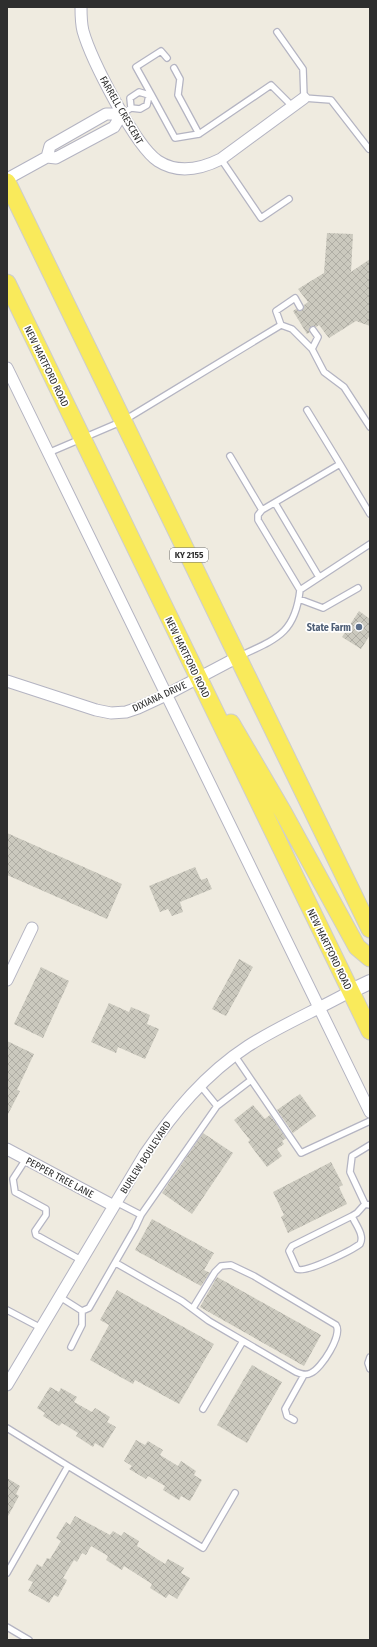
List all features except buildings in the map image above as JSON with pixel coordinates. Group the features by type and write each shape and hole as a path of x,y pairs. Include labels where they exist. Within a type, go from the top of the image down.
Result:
{"main road":[{"name":"KY 2155","path":"7,180 370,929"},
{"name":"NEW HARTFORD ROAD","path":"7,283 370,1031"},
{"path":"198,678 228,718 257,766 357,947 370,958"},
{"path":"351,991 370,1001"}],"street":[{"name":"FARRELL CRESCENT","path":"81,7 80,16 83,31 95,61 127,111 147,152 157,161 170,167 184,169 198,168 221,159 304,98"},
{"path":"47,157 50,146 68,135 106,114 127,111"},
{"path":"7,180 47,157 56,158 114,127 127,111"},
{"path":"7,368 370,1112"},
{"name":"DIXIANA DRIVE","path":"7,681 96,710 111,713 126,712 166,695 238,657"},
{"path":"7,980 32,928"},
{"name":"BURLEW BOULEVARD","path":"7,1385 145,1154 163,1127 184,1102 200,1085 248,1046 319,1007 370,982"},
{"name":"PEPPER TREE LANE","path":"7,1149 115,1204"}],"lane":[{"path":"277,32 303,69 304,98 331,100 369,149"},
{"path":"167,58 161,51 136,67 150,95 175,138 200,134 271,85 293,107"},
{"path":"174,68 180,79 178,95 200,134"},
{"path":"140,92 150,95 146,105 140,109 127,111 130,98 140,92"},
{"path":"221,159 261,218 289,199"},
{"path":"281,325 276,311 295,298 300,307"},
{"path":"48,453 123,421 281,325"},
{"path":"281,325 292,329 312,349 324,372 344,387 370,427"},
{"path":"312,349 318,337 313,330"},
{"path":"307,410 370,514"},
{"path":"230,456 262,510"},
{"path":"238,657 271,641 285,632 296,613 299,599 300,590 258,520 258,514 262,510 340,464"},
{"path":"275,503 319,577"},
{"path":"300,590 370,544"},
{"path":"299,599 323,608 358,588"},
{"path":"234,1056 301,1153 370,1121"},
{"path":"82,1311 89,1308 116,1263 141,1215 217,1106 251,1080"},
{"path":"200,1085 217,1106"},
{"path":"352,1216 361,1235 362,1240 360,1244 312,1268 302,1271 297,1270 289,1251 292,1246 352,1216 357,1214 368,1205 350,1172 352,1156 370,1145"},
{"path":"26,1159 13,1179 15,1192 46,1209 46,1215 35,1231 36,1235 81,1260"},
{"path":"115,1204 141,1215"},
{"path":"116,1263 193,1308 198,1314 242,1341 296,1372 304,1375 312,1373 322,1362 337,1337 338,1328 336,1325 231,1264 221,1266 214,1272 193,1308"},
{"path":"60,1297 82,1311"},
{"path":"7,1310 41,1328"},
{"path":"71,1347 82,1325 82,1311"},
{"path":"203,1409 242,1341"},
{"path":"370,1356 368,1363 370,1369"},
{"path":"294,1420 288,1416 285,1409 304,1375"},
{"path":"7,1428 203,1548 235,1493"},
{"path":"7,1573 68,1466"},
{"path":"7,1627 29,1640"}],"place":[{"name":"State Farm","path":"359,627"}]}
